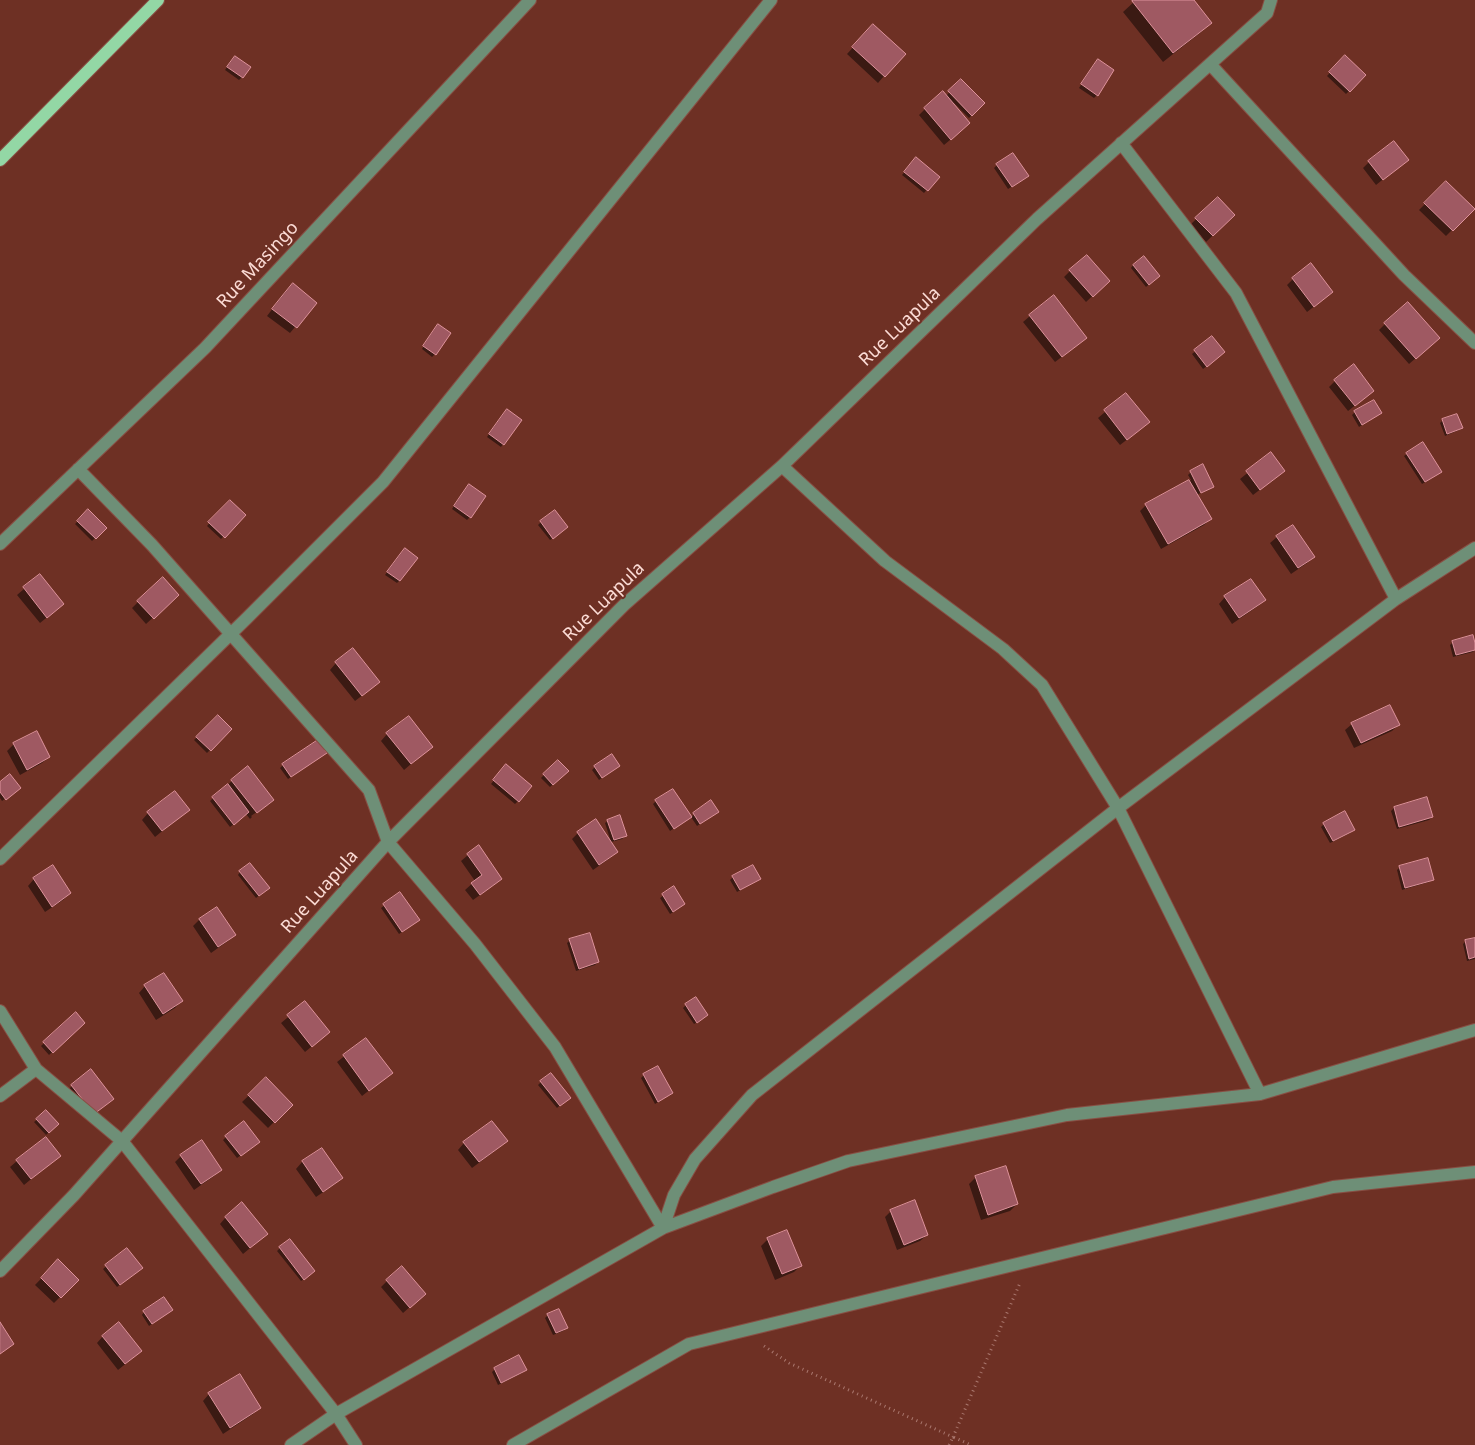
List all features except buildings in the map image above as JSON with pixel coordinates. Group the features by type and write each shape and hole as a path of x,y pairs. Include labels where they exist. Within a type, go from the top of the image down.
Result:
{"main road":[{"path":"0,160 158,0"}],"street":[{"name":"Rue Masingo","path":"0,544 204,348 530,0"},
{"path":"0,859 231,634 383,482 771,0"},
{"name":"Rue Luapula","path":"0,1271 74,1195 122,1142 388,842 624,604 782,466 1037,219 1267,13 1271,0"},
{"path":"1210,64 1404,275 1475,343"},
{"path":"1121,144 1236,293 1396,599"},
{"path":"782,466 885,561 1003,649 1042,685 1118,808 1260,1094"},
{"path":"78,469 152,545 369,790 388,842 475,944 555,1047 663,1228"},
{"path":"663,1228 674,1195 695,1159 752,1095 1118,808 1396,599 1475,548"},
{"path":"0,1011 36,1069 122,1142 336,1414 356,1445"},
{"path":"291,1445 336,1414 663,1228 773,1187 848,1161 1066,1115 1260,1094 1475,1030"},
{"path":"0,1096 36,1069"},
{"path":"513,1445 689,1344 1333,1187 1475,1172"}],"path":[{"path":"949,1445 1029,1261"},
{"path":"743,1331 789,1363 971,1445"}]}
